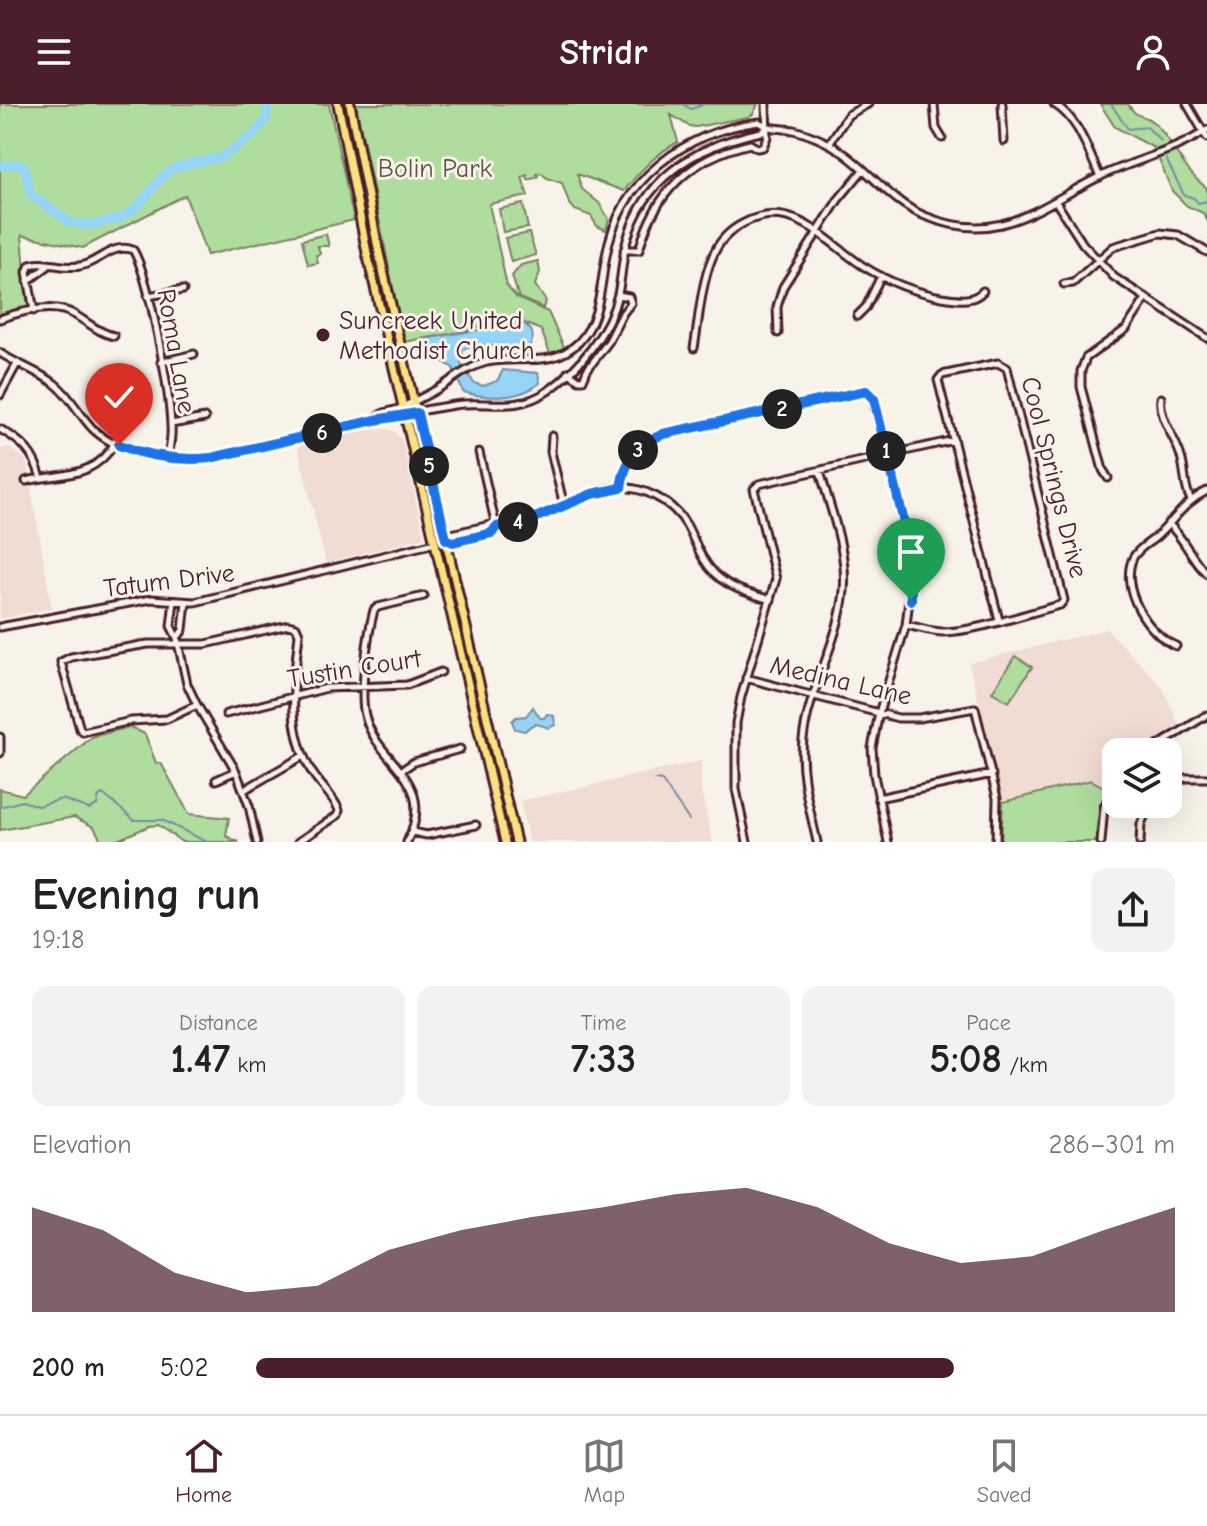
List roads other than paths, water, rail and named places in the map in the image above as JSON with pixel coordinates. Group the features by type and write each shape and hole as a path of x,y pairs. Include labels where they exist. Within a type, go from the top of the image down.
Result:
{"main road":[{"path":"338,104 367,253 505,842"},
{"path":"350,104 379,253 516,842"},
{"path":"435,543 446,539"}],"street":[{"path":"624,250 639,250 652,213 679,179 696,165 724,151 750,144 763,147 767,128 766,104"},
{"path":"829,144 848,115 868,104"},
{"path":"934,104 936,128 942,138"},
{"path":"1002,104 1004,141"},
{"path":"1054,104 1063,110 1077,129 1100,177"},
{"path":"405,411 414,401 468,369 496,361 548,359 573,347 593,322 612,233 624,206 644,178 673,153 708,134 759,122 767,128 791,130 829,144 904,205 924,216 951,224 976,226 1027,217 1100,177 1206,134 1187,104"},
{"path":"0,353 53,383 97,433 138,452 168,457 211,458 375,420 379,414 417,413 460,404 519,404 544,393 599,339 618,295 624,250 632,224 641,206 670,172 707,147 767,128"},
{"path":"778,333 777,307 783,287 843,192 863,170"},
{"path":"1056,202 1097,260 1145,300 1207,338"},
{"path":"694,348 707,271 716,249 727,235 746,222 770,216 796,219 819,231 881,276 920,292 968,299 983,291"},
{"path":"1064,284 1073,283 1118,244 1164,233 1178,235 1207,252"},
{"name":"Roma Lane","path":"48,266 82,266 124,247 135,253 148,296 161,362 171,424 168,457"},
{"path":"34,311 27,272 30,265 38,263 48,266"},
{"path":"28,281 48,266"},
{"path":"857,316 866,307 881,276"},
{"path":"148,296 183,290"},
{"path":"568,372 583,380 588,367 609,341 631,303 629,297 618,295"},
{"path":"1108,478 1103,470 1081,387 1081,371 1086,358 1130,324 1145,300"},
{"path":"0,319 55,309 72,313 104,334 114,336"},
{"path":"161,362 194,354"},
{"path":"0,395 17,364"},
{"name":"Cool Springs Drive","path":"954,440 939,378 944,374 1003,364 1007,368 1064,598 1060,605 999,620"},
{"path":"621,488 622,474 634,454 651,439 663,434 869,392 874,399 910,547 912,585 906,625 879,713 872,748 878,798 888,842"},
{"path":"1161,398 1162,413 1181,455 1184,486 1191,500"},
{"path":"171,424 205,418"},
{"path":"0,429 30,451 41,478"},
{"path":"552,436 551,452 564,506"},
{"path":"747,842 737,799 734,759 736,723 746,678 771,600 775,574 754,489 759,484 954,440 999,620 946,632 906,625"},
{"path":"26,481 88,470 97,466 115,443"},
{"path":"479,452 496,527"},
{"path":"817,842 807,796 803,754 806,724 842,605 844,589 844,566 820,471"},
{"path":"446,539 453,542 492,533 496,527 537,517 605,490 621,488 648,493 665,502 683,520 705,562 716,575 742,591 771,600"},
{"path":"1176,646 1164,641 1144,619 1130,574 1132,561 1137,552 1191,500 1207,491"},
{"path":"1168,523 1207,574"},
{"name":"Tatum Drive","path":"0,627 151,599 186,602 225,596 435,543"},
{"path":"407,842 412,832 414,794 402,770 368,726 363,705 364,686 374,610 424,596"},
{"path":"174,601 171,626 187,684 236,771 257,842"},
{"path":"177,641 183,630 186,602"},
{"path":"197,705 167,719 131,721 83,732 61,662 71,657 131,646 177,641 206,644 288,625 296,627 299,634 292,696 296,735 303,756 319,784 339,810 338,815 298,842"},
{"name":"Tustin Court","path":"226,714 341,686 407,685 441,672"},
{"name":"Medina Lane","path":"746,678 909,719 975,708 992,774"},
{"path":"1170,738 1207,715"},
{"path":"0,737 0,753"},
{"path":"402,770 414,762 460,749"},
{"path":"244,790 303,756"},
{"path":"216,780 236,771"},
{"path":"878,798 992,774 998,808 996,842"},
{"path":"1182,779 1207,778"},
{"path":"1101,842 1103,818"},
{"path":"1140,842 1144,818"},
{"path":"412,832 427,835 476,825"}],"water":[{"path":"510,319 530,329 533,337 528,348 512,350 487,345 471,346 463,350 461,364 474,383 483,386 497,381 503,370 538,373 540,383 523,393 493,397 463,392 453,368 426,351 425,344 430,338 477,330"},
{"path":"533,707 540,718 547,714 554,716 555,725 549,728 534,725 525,731 515,729 512,721 516,717 526,716"}],"waterway":[{"path":"0,166 24,166 31,195 71,223 101,223 121,218 136,208 162,177 176,167 222,157 252,136 266,120 268,104"},
{"path":"682,104 691,109 705,104"},
{"path":"1111,104 1128,129 1147,127 1161,141"},
{"path":"1166,159 1184,195 1198,203 1207,201"},
{"path":"655,780 662,781 689,820"},
{"path":"0,807 22,801 38,806 62,799 89,809 97,805 99,796 103,794 134,820 162,820 207,842"}],"place":[{"name":"Suncreek United Methodist Church","path":"323,335"}],"park label":[{"name":"Bolin Park","path":"435,168"}]}
